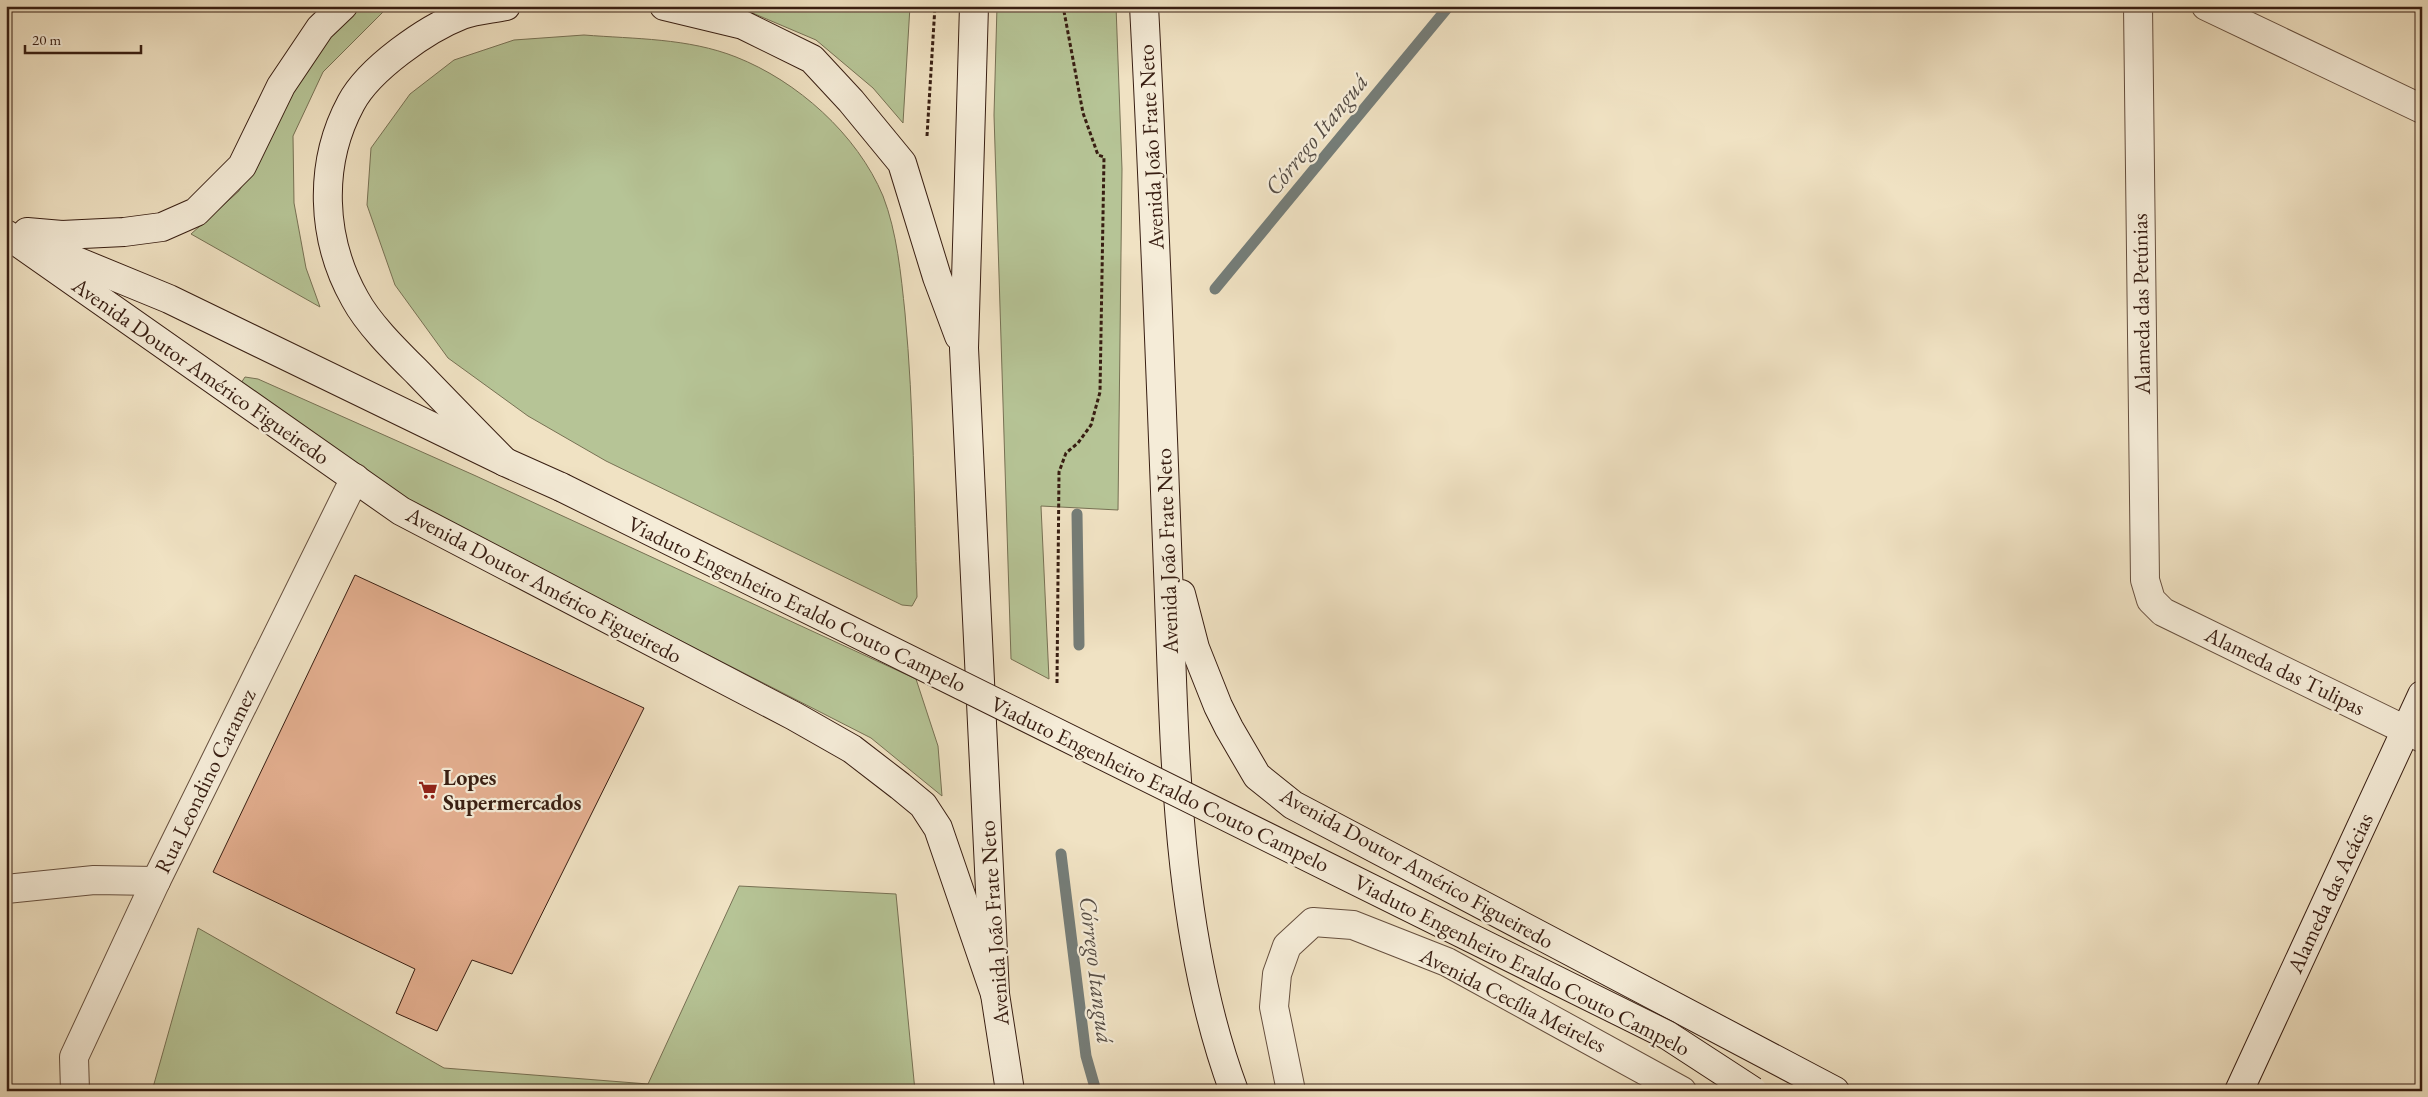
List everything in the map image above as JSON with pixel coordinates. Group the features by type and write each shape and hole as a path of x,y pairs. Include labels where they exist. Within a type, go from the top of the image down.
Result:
{"main road":[{"path":"6,232 62,235 124,232 162,227 196,212 242,166 281,86 320,28 343,6"},
{"path":"506,6 462,15 421,37 384,63 351,102 334,143 326,197 332,246 355,299 391,346 506,462"},
{"path":"664,6 743,25 812,59 852,101 902,163 936,277 964,348"},
{"name":"Avenida João Frate Neto","path":"974,6 964,348 995,994 1010,1091"},
{"name":"Avenida João Frate Neto","path":"1144,6 1176,759 1194,934 1210,1013 1234,1091"},
{"name":"Alameda das Petúnias","path":"2138,6 2145,580 2151,600"},
{"path":"2206,6 2422,109"},
{"name":"Avenida Doutor Américo Figueiredo","path":"6,232 169,298 561,487"},
{"name":"Avenida Doutor Américo Figueiredo","path":"6,232 109,308 401,511 852,749 923,805 938,828 995,994"},
{"name":"Avenida Doutor Américo Figueiredo","path":"1164,476 1182,600 1195,648 1218,706 1257,776 1293,805 1835,1091"},
{"name":"Rua Leondino Caramez","path":"75,1091 74,1057 156,881 355,478"},
{"name":"Viaduto Engenheiro Eraldo Couto Campelo","path":"561,487 1667,1035 1753,1091"},
{"name":"Alameda das Tulipas","path":"2151,600 2163,612 2414,734"},
{"name":"Alameda das Acácias","path":"2239,1091 2414,734 2422,695"},
{"path":"6,889 94,880 156,881"},
{"name":"Avenida Cecília Meireles","path":"1291,1091 1274,1007 1277,974 1287,946 1313,922 1353,925 1448,962 1682,1091"}],"path":[{"path":"927,136 935,6"},
{"path":"1057,683 1059,472 1066,453 1078,443 1091,426 1100,392 1104,157 1098,155 1083,113 1063,6"}],"green space":[{"path":"366,6 389,6 323,72 293,136 294,203 306,268 320,307 191,234 239,191 271,134 303,67 345,19"},
{"path":"736,6 910,6 903,123 873,88 816,40"},
{"path":"997,6 1116,6 1122,169 1118,510 1041,506 1049,679 1011,659 994,115"},
{"path":"584,35 661,40 699,46 736,57 759,67 781,80 823,112 858,152 872,173 883,196 892,224 898,254 905,313 912,420 917,597 912,606 902,605 606,461 528,416 448,358 395,285 367,205 371,148 410,94 454,60 514,40"},
{"path":"245,377 258,379 476,476 916,679 938,746 942,796 871,738 417,506 241,383"},
{"path":"739,886 896,894 915,1091 152,1091 198,928 444,1068 648,1084"}],"building":[{"name":"Lopes Supermercados","path":"355,575 644,708 512,974 472,960 437,1031 396,1013 415,969 213,872"}],"waterway":[{"name":"Córrego Itanguá","path":"1215,289 1449,6"},
{"name":"Córrego Itanguá","path":"1077,514 1079,645"},
{"name":"Córrego Itanguá","path":"1061,854 1086,1056 1096,1091"}],"place":[{"name":"Lopes Supermercados","path":"428,790"}]}
